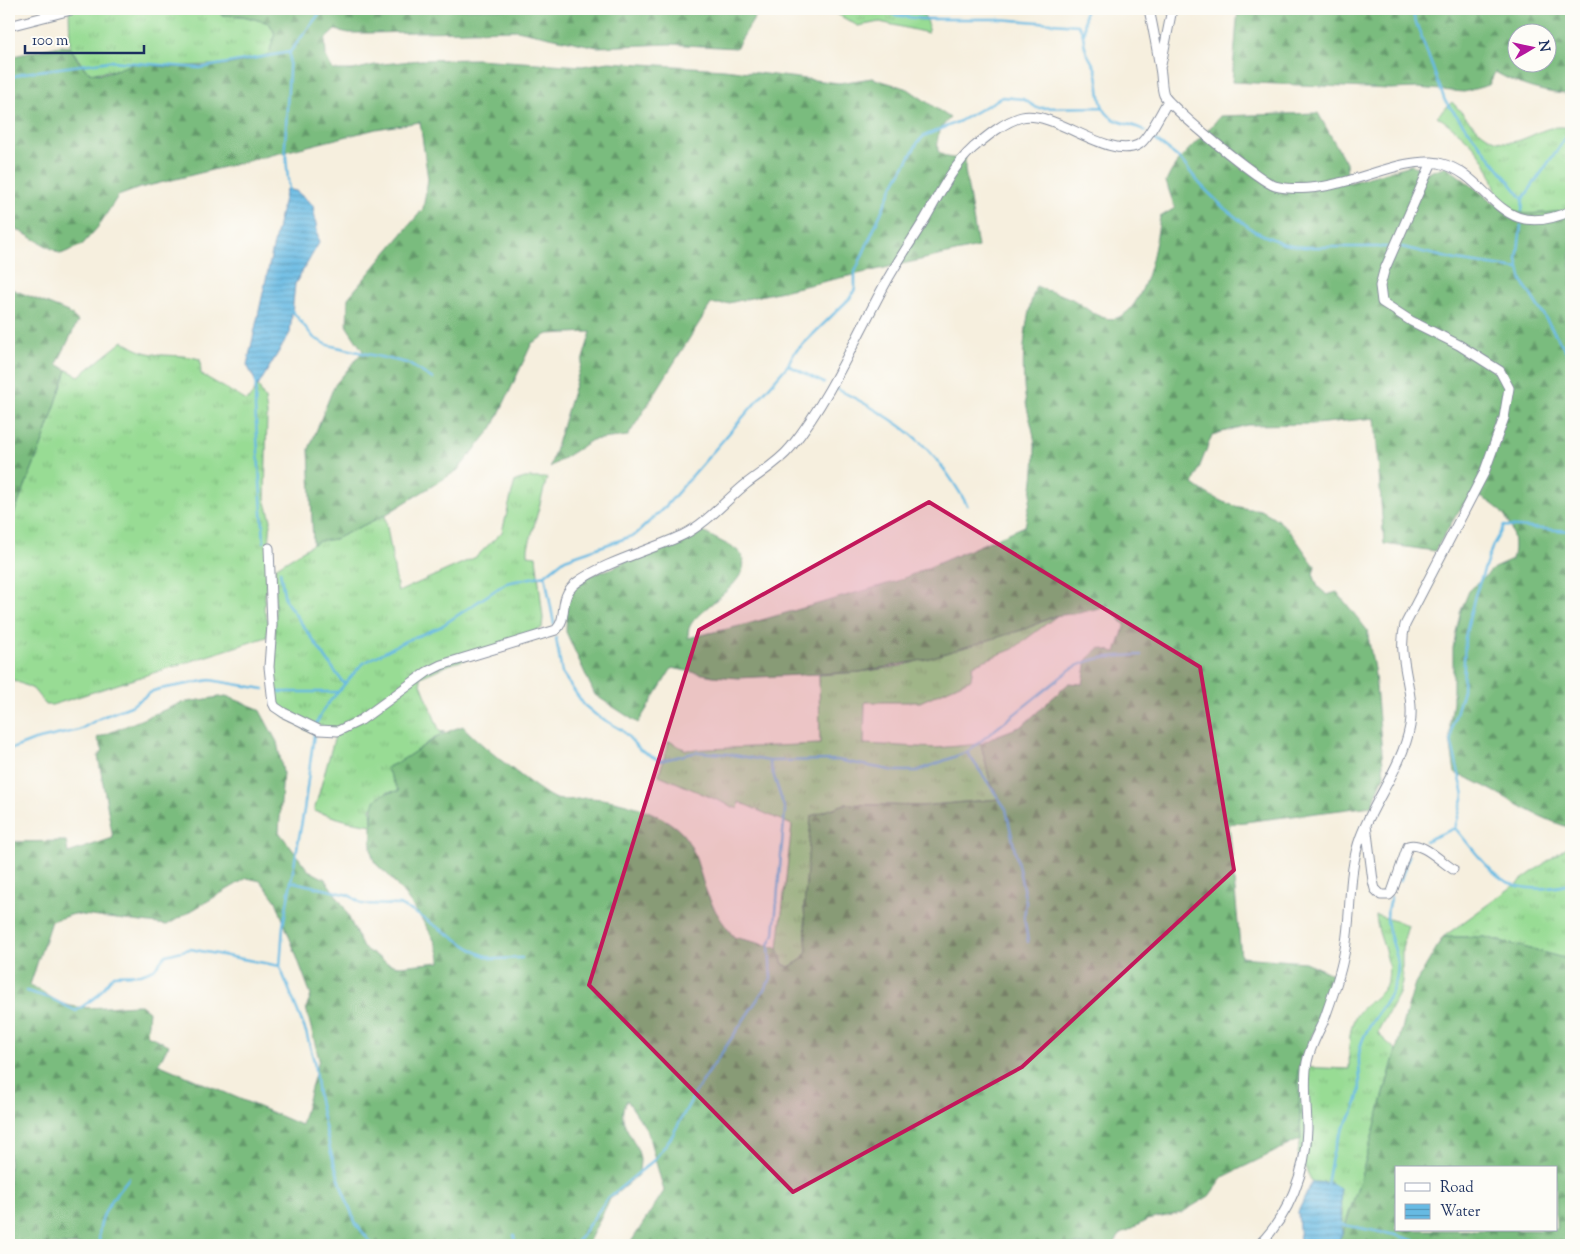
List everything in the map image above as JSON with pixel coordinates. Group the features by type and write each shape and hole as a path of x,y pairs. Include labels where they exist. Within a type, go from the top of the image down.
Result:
{"street":[{"path":"9,26 75,9"},
{"path":"1149,9 1163,92 1168,101 1238,163 1270,184 1278,187 1338,184 1412,164 1432,162 1458,170 1496,205 1516,216 1543,219 1571,211"},
{"path":"1160,67 1165,52 1172,9"},
{"path":"269,548 272,625 269,667 273,703 275,708 319,730 331,732 350,727 441,665 556,630 561,622 565,597 575,584 596,572 696,528 747,483 778,462 790,449 822,401 886,281 949,179 972,149 1006,124 1028,116 1057,124 1119,147 1135,146 1146,137 1168,101"},
{"path":"1260,1245 1270,1234 1289,1205 1304,1160 1307,1130 1307,1062 1336,985 1344,958 1352,869 1366,825 1402,750 1410,724 1401,646 1405,625 1484,473 1500,433 1508,402 1507,381 1500,371 1459,345 1385,305 1380,299 1384,271 1432,162"},
{"path":"1366,825 1373,881 1375,889 1380,895 1390,895 1392,892 1408,846 1412,844 1422,847 1453,869"}],"highlighted area":[{"path":"929,502 1200,667 1234,870 1022,1067 793,1192 589,985 699,630"}],"green space":[{"path":"69,9 219,9 221,15 243,16 269,23 275,33 269,54 253,61 167,67 134,63 122,69 93,73 86,70 70,47"},
{"path":"219,9 760,9 736,48 669,44 597,47 517,30 349,33 335,30 325,39 326,57 333,70 353,70 375,65 420,60 477,59 582,66 609,62 724,69 839,83 872,78 908,89 950,118 939,133 937,141 938,151 950,158 965,157 965,170 978,247 724,304 711,304 628,436 592,440 550,467 591,332 548,334 532,343 493,427 458,470 385,515 335,539 319,541 313,544 309,449 334,386 363,351 347,327 348,298 423,209 428,179 420,122 376,129 140,188 118,196 98,227 82,245 61,254 9,225 9,57 60,46 70,47 85,69 97,74 137,63 167,67 192,67 232,64 269,54 275,33 269,23 243,16 221,15"},
{"path":"828,9 921,9 928,23 928,33 880,22 858,26"},
{"path":"1238,9 1571,9 1571,94 1561,94 1532,88 1495,72 1489,85 1464,92 1418,88 1390,89 1232,82"},
{"path":"1452,102 1483,133 1501,142 1523,139 1551,128 1571,128 1571,211 1526,214 1498,206 1491,176 1479,153 1461,134 1437,116"},
{"path":"1318,113 1346,163 1348,183 1411,165 1422,169 1424,174 1446,166 1498,206 1526,214 1571,211 1571,828 1541,816 1485,786 1455,773 1450,739 1453,703 1453,648 1460,613 1469,591 1494,568 1512,560 1514,549 1511,528 1500,511 1483,498 1472,494 1458,512 1435,551 1384,544 1375,418 1315,424 1247,425 1212,435 1193,484 1223,502 1246,509 1260,510 1285,527 1315,566 1313,574 1318,587 1327,595 1337,592 1367,630 1375,675 1384,775 1372,806 1229,824 1241,957 1305,962 1332,974 1334,980 1298,1071 1301,1139 1223,1177 1209,1196 1181,1213 1147,1220 1120,1235 1113,1245 629,1245 664,1191 647,1130 627,1100 623,1108 624,1123 638,1151 640,1159 638,1175 610,1199 587,1245 9,1245 9,842 66,841 68,853 113,838 98,756 103,750 97,738 181,703 226,696 259,709 277,742 283,772 279,832 308,870 325,879 344,907 363,948 389,964 399,966 440,962 439,953 429,930 390,877 377,866 372,857 373,806 378,797 390,792 399,791 386,768 406,758 443,734 463,726 508,766 537,788 556,799 596,798 618,802 641,808 670,823 687,840 696,859 711,902 721,920 734,937 778,948 783,964 789,967 801,960 807,951 804,908 811,816 845,804 921,806 999,799 990,781 981,744 1022,726 1069,683 1083,684 1087,659 1099,648 1116,652 1125,625 1108,606 1079,613 1054,616 1025,629 923,660 860,672 738,678 713,676 672,668 638,723 595,695 566,632 567,597 573,581 613,568 641,553 690,539 702,531 737,550 744,562 742,572 736,582 696,618 689,627 688,638 744,625 897,581 1025,526 1032,486 1035,446 1025,396 1023,369 1024,341 1036,286 1072,299 1100,317 1118,317 1129,310 1146,281 1160,217 1175,208 1166,182 1183,156 1220,116","holes":["247,878 261,881 276,901 311,995 306,1008 319,1059 301,1125 158,1064 169,1045 147,1035 149,1011 141,1005 70,1006 59,1002 30,985 51,921 74,914 167,925"]},
{"path":"9,288 68,312 78,321 57,364 67,370 44,439 9,526"},
{"path":"123,341 143,352 200,359 201,374 247,401 258,386 265,399 267,414 265,499 271,520 264,610 268,620 267,637 52,705 46,705 33,689 9,678 9,526 44,439 67,370 79,376"},
{"path":"525,478 547,478 528,548 528,555 536,556 543,618 542,628 503,648 451,664 420,677 440,732 445,731 401,761 386,768 399,791 387,792 371,808 372,825 348,821 314,811 335,736 317,734 302,728 275,709 275,568 318,541 335,539 385,515 398,592 476,557 502,532 515,481"},
{"path":"1058,615 1013,649 973,665 971,679 920,702 865,702 864,744 936,748 981,744 990,781 999,799 921,806 845,804 812,816 804,908 807,951 801,960 789,967 783,964 778,948 792,825 739,802 738,809 659,775 669,741 686,750 820,744 819,675 901,666 1025,629"},
{"path":"1571,844 1571,960 1485,937 1443,937"},
{"path":"1376,915 1408,925 1402,948 1402,982 1399,994 1378,1034 1396,1050 1360,1180 1342,1234 1342,1209 1331,1183 1312,1182 1298,1153 1301,1139 1298,1071 1299,1067 1349,1069 1350,1034 1353,1022 1360,1011 1383,990 1388,979 1388,963"},
{"path":"1443,937 1485,937 1571,960 1571,1245 1336,1245 1345,1227 1414,986"}],"water":[{"path":"286,189 296,191 313,205 319,243 295,284 290,333 258,386 247,365"},
{"path":"1312,1182 1331,1183 1340,1188 1342,1234 1336,1245 1300,1245 1298,1212"}],"waterway":[{"path":"289,191 285,145 290,52 323,9"},
{"path":"883,9 894,15 922,19 998,19 1078,25 1082,32 1087,53 1095,68 1103,108 1115,120 1145,131"},
{"path":"1084,34 1085,9"},
{"path":"1411,9 1445,101 1523,199"},
{"path":"9,78 24,73 110,61 200,68 290,52"},
{"path":"316,724 325,707 362,664 403,642 440,627 506,583 545,575 565,559 635,535 666,506 788,365 793,354 850,298 855,289 855,272 892,188 918,142 924,136 960,121 1002,97 1023,99 1037,108 1103,107"},
{"path":"1522,211 1523,199 1571,130"},
{"path":"1153,138 1180,159 1200,184 1224,208 1254,231 1284,244 1304,247 1387,247"},
{"path":"1521,225 1517,260 1522,281 1571,359"},
{"path":"1402,247 1456,260 1518,269"},
{"path":"290,308 314,338 328,345 407,363 433,379"},
{"path":"788,365 824,383"},
{"path":"256,379 255,407 264,542"},
{"path":"837,389 879,411 912,435 941,465 967,505"},
{"path":"1455,828 1464,795 1451,740 1452,727 1463,690 1465,637 1475,595 1493,545 1504,526 1571,531"},
{"path":"280,571 285,600 344,684"},
{"path":"545,575 554,624"},
{"path":"556,638 562,673 584,705 596,715 622,730 640,750 660,761 697,752 728,754 769,761 837,760 895,771 917,771 967,752 1071,669 1088,661 1141,655"},
{"path":"9,750 35,740 79,730 102,717 131,706 153,691 160,689 210,680 264,689"},
{"path":"274,692 337,692"},
{"path":"314,734 304,810 283,926 280,967 306,1032 314,1061 318,1096 331,1153 343,1191 356,1224 373,1245"},
{"path":"967,752 1006,809 1026,902 1024,917 1028,942"},
{"path":"576,1243 607,1199 654,1160 672,1136 695,1093 771,979 769,945 774,934 785,810 769,761"},
{"path":"1455,828 1491,870 1503,879 1516,885 1531,888 1549,888 1571,884"},
{"path":"1425,841 1455,828"},
{"path":"1400,881 1409,856"},
{"path":"290,881 349,895 362,904 399,905 412,911 478,953 494,959 522,958"},
{"path":"1327,1184 1336,1143 1357,1102 1360,1088 1360,1046 1395,984 1398,965 1387,920 1391,897"},
{"path":"26,991 50,998 76,1011 97,996 114,975 141,974 154,969 166,955 190,949 280,966"},
{"path":"100,1245 99,1235 103,1217 111,1201 129,1178"},
{"path":"1339,1224 1396,1235 1428,1245"},
{"path":"514,1235 515,1245"}]}
